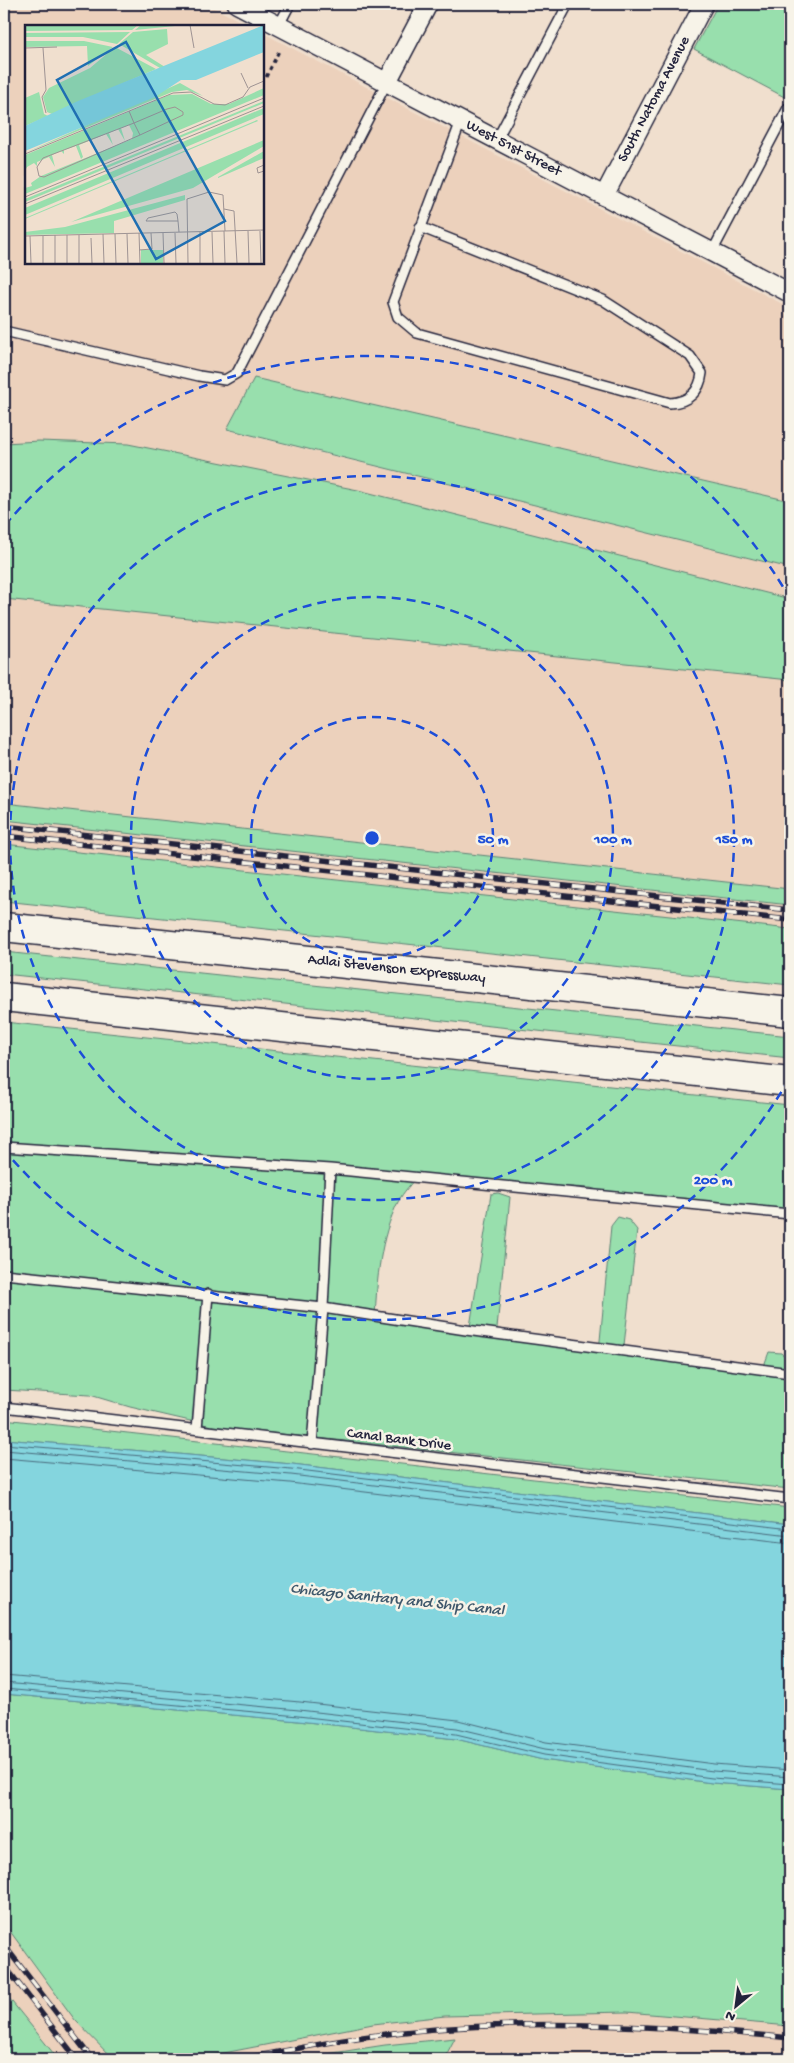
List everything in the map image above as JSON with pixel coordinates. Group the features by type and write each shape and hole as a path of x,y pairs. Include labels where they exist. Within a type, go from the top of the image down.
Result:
{"highway":[{"name":"Adlai Stevenson Expressway","path":"4,927 790,1012"},
{"path":"4,997 790,1082"}],"street":[{"name":"West 51st Street","path":"238,4 790,293"},
{"path":"387,82 428,4"},
{"name":"South Natoma Avenue","path":"604,196 704,4"}],"lane":[{"path":"279,25 290,4"},
{"path":"496,139 568,4"},
{"path":"4,331 199,376 225,380 236,373 387,82"},
{"path":"712,252 788,108 790,109"},
{"path":"420,227 603,300 690,356 702,373 701,383 696,392 680,403 670,403 417,334 398,317 393,302 420,227 461,121"},
{"path":"4,1147 330,1169 790,1214"},
{"path":"312,1444 323,1308 330,1169"},
{"path":"4,1274 208,1294 323,1308 466,1330 790,1373"},
{"path":"197,1429 208,1294"},
{"name":"Canal Bank Drive","path":"4,1407 790,1499"}],"path":[{"path":"266,77 280,51"}],"shaded area":[{"path":"4,4 206,4 248,25 25,25 25,264 264,264 264,34 790,308 790,501 254,378 227,430 790,568 790,889 4,803"},
{"path":"4,820 790,905 790,929 4,844"},
{"path":"4,1923 75,2020 113,2059 58,2059 4,1992"},
{"path":"627,2012 790,2026 790,2059 444,2059 454,2039 385,2045 294,2059 193,2059 374,2024 445,2016"}],"green space":[{"path":"718,4 790,4 790,100 694,49"},
{"path":"254,378 790,501 790,568 227,429"},
{"path":"39,441 128,444 358,490 790,599 790,680 4,599 4,443"},
{"path":"4,803 790,889 790,905 4,820"},
{"path":"4,844 790,929 790,985 4,901"},
{"path":"4,952 790,1036 790,1058 4,974"},
{"path":"4,1022 790,1105 790,1221 776,1210 641,1194 627,1202 621,1202 591,1188 516,1184 419,1174 400,1198 387,1230 378,1274 375,1318 469,1333 491,1194 498,1193 510,1197 496,1338 599,1351 611,1226 618,1217 629,1220 637,1230 623,1354 762,1371 769,1352 781,1353 789,1360 790,1489 216,1427 130,1407 90,1395 4,1390"},
{"path":"4,1419 790,1508 790,1524 292,1464 4,1439"},
{"path":"4,1694 298,1721 456,1739 543,1760 712,1783 790,1789 790,2026 627,2012 445,2016 373,2024 193,2059 113,2059 75,2020 4,1923"},
{"path":"4,1992 58,2059 4,2059"},
{"path":"455,2038 444,2059 294,2059 385,2045"}],"water":[{"name":"Chicago Sanitary and Ship Canal","path":"4,1439 292,1464 790,1524 790,1789 712,1783 543,1760 456,1739 298,1721 4,1694"}],"railway":[{"path":"4,826 790,910"},
{"path":"4,836 790,920"},
{"path":"4,1945 92,2059"},
{"path":"4,1965 77,2059"},
{"path":"240,2059 363,2037 469,2027 523,2025 630,2026 790,2038"}]}
